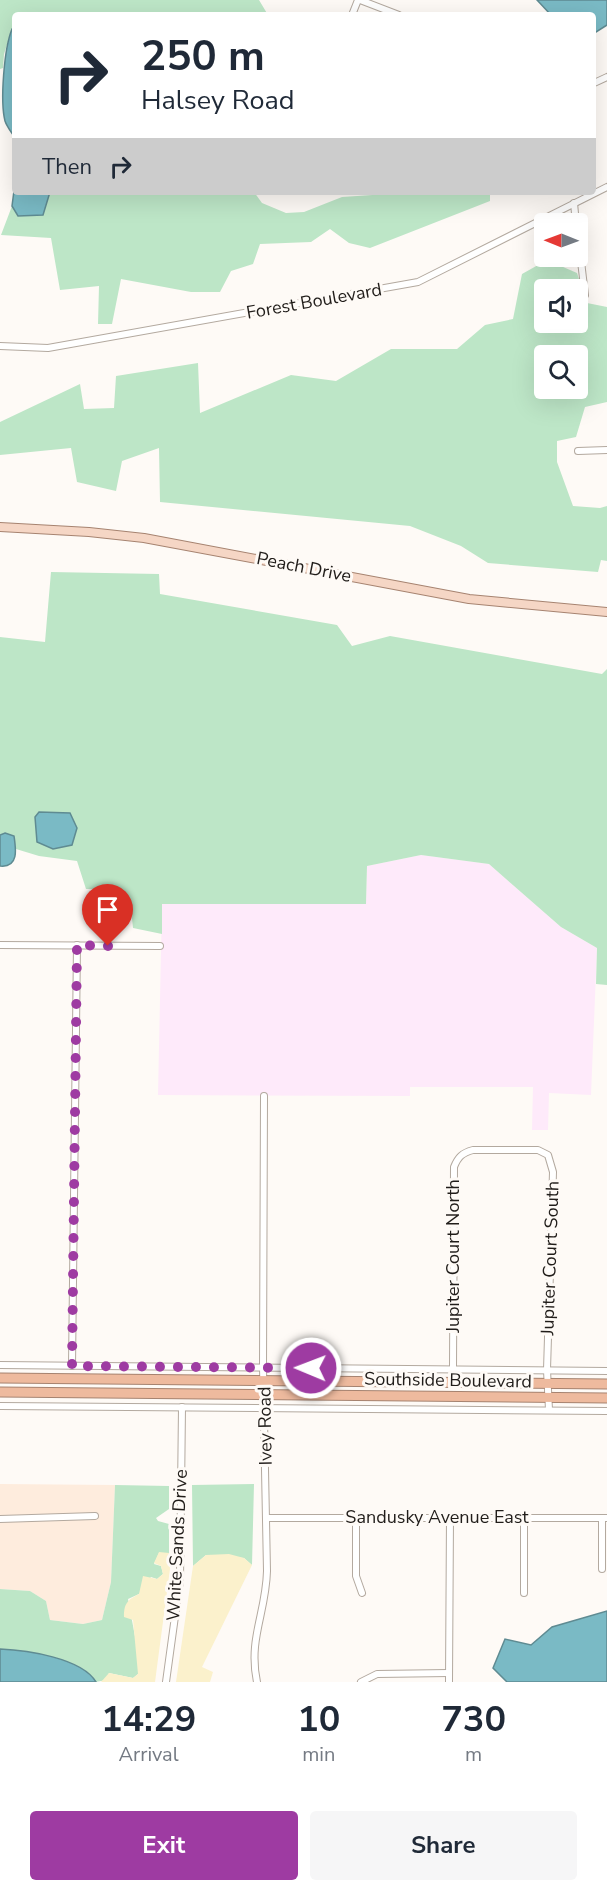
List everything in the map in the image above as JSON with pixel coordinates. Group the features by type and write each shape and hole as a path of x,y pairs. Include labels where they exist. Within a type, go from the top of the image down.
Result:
{"highway":[{"name":"Southside Boulevard","path":"0,1378 607,1384"},
{"name":"Southside Boulevard","path":"0,1392 607,1398"}],"main road":[{"name":"Peach Drive","path":"0,527 144,538 469,599 607,612"}],"street":[{"path":"359,0 391,12"},
{"name":"Forest Boulevard","path":"0,346 48,348 417,282 590,195"},
{"path":"574,203 575,213"},
{"path":"578,451 607,450"},
{"path":"0,945 160,946"},
{"path":"72,1366 77,945"},
{"name":"Ivey Road","path":"257,1682 253,1650 267,1582 263,1367 264,1096"},
{"name":"Jupiter Court North","path":"453,1369 454,1167 464,1152 506,1150"},
{"name":"Jupiter Court South","path":"506,1150 538,1150 548,1155 551,1163 547,1370 549,1410"},
{"path":"0,1365 607,1371"},
{"path":"0,1406 607,1411"},
{"name":"White Sands Drive","path":"166,1682 180,1580 182,1407"},
{"path":"0,1519 95,1516"},
{"path":"449,1682 450,1517"},
{"path":"524,1517 524,1593"},
{"name":"Sandusky Avenue East","path":"267,1518 605,1518"},
{"path":"356,1518 356,1576 362,1593"},
{"path":"602,1569 605,1518"},
{"path":"361,1682 377,1674 449,1673"}],"shaded area":[{"path":"421,855 489,864 561,927 597,948 591,1095 549,1093 548,1130 532,1130 533,1087 410,1087 410,1096 158,1095 162,904 366,904 367,866"},
{"path":"0,1484 115,1485 111,1582 102,1620 83,1624 50,1620 46,1601 30,1591 0,1589"}],"green space":[{"path":"0,0 259,0 266,12 12,12 12,29 4,54 3,68 0,69"},
{"path":"49,195 256,195 262,203 286,213 304,212 342,197 490,195 490,201 370,248 349,243 330,229 311,242 260,244 253,264 231,271 220,292 191,292 121,279 112,324 98,324 99,286 60,290 51,238 1,235 12,206 18,216 43,215"},
{"path":"534,267 563,267 577,273 579,279 534,279 534,333 588,333 588,303 607,307 607,402 585,407 576,437 557,441 557,462 573,506 600,508 607,506 607,561 601,560 598,572 488,563 461,546 410,526 160,502 159,448 122,461 116,491 77,482 71,448 0,455 0,422 80,384 84,409 114,408 116,376 198,363 200,413 291,375 336,381 391,349 457,349 485,325 513,319 522,274"},
{"path":"51,572 159,574 160,594 337,625 352,646 390,636 602,674 607,669 607,985 596,984 597,948 561,927 489,864 421,855 367,866 366,904 162,904 162,934 133,928 131,909 110,889 86,889 77,861 39,856 16,849 14,836 0,835 0,637 45,642"},
{"path":"254,1484 252,1565 244,1558 206,1555 193,1566 192,1485"},
{"path":"115,1485 169,1486 169,1509 156,1518 158,1521 169,1524 169,1553 159,1553 154,1564 161,1566 163,1574 157,1579 151,1577 139,1594 128,1599 139,1658 138,1674 133,1678 109,1673 106,1680 96,1682 79,1667 66,1661 24,1651 0,1649 0,1589 30,1591 46,1601 50,1620 83,1624 102,1620 111,1582"}],"sand":[{"path":"159,1552 169,1553 170,1569 155,1682 101,1682 109,1673 133,1678 138,1674 133,1620 124,1617 125,1609 129,1600 139,1594 143,1576 157,1579 163,1574 161,1566 154,1563"},
{"path":"229,1554 244,1558 252,1565 202,1667 213,1672 210,1682 176,1682 193,1566 206,1555"}],"water":[{"path":"537,0 607,0 607,25 596,32 596,12 548,12"},
{"path":"12,29 12,134 5,121 3,101 9,38"},
{"path":"13,195 49,195 43,215 18,216 12,206"},
{"path":"39,812 70,813 77,828 72,845 53,849 37,842 35,817"},
{"path":"5,833 14,836 15,857 10,864 0,866 0,835"},
{"path":"607,1611 607,1682 507,1682 493,1668 505,1639 531,1645 552,1627"},
{"path":"0,1649 24,1651 66,1661 89,1674 96,1682 0,1682"}],"route":[{"path":"108,946 77,945 72,1366 311,1368"}]}
